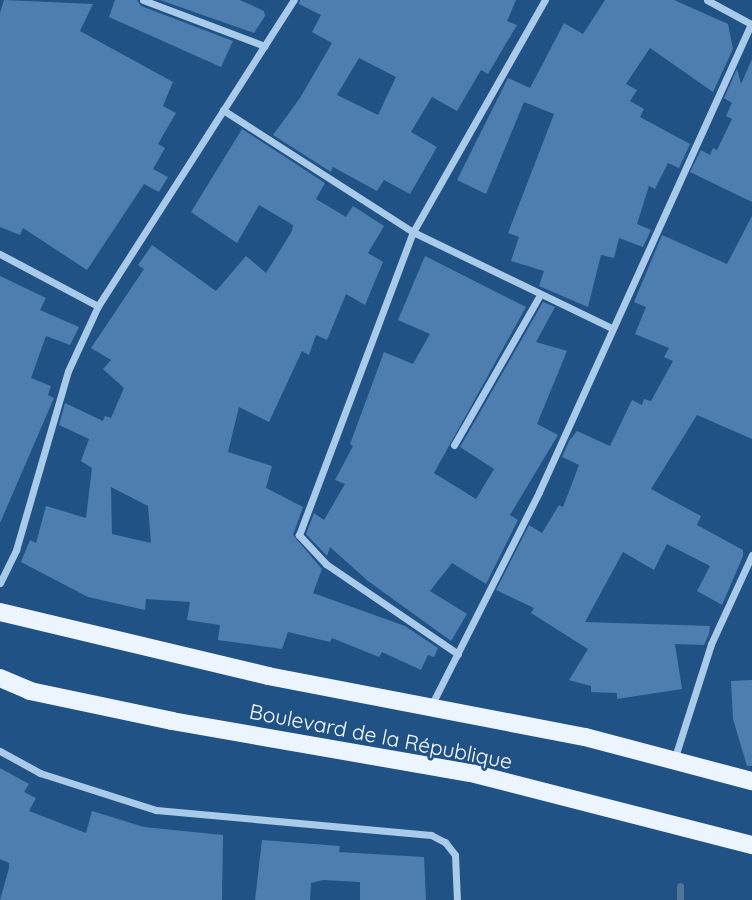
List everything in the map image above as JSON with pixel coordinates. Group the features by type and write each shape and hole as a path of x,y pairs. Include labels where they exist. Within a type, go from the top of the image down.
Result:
{"main road":[{"name":"Boulevard de la République","path":"0,612 268,676 432,704 675,757 752,782"},
{"name":"Boulevard de la République","path":"0,678 30,691 172,721 471,773 752,845"}],"street":[{"path":"144,0 265,46"},
{"path":"0,583 24,524 68,371 98,306 294,0"},
{"path":"458,654 374,599 300,539 313,491 413,232 545,0"},
{"path":"432,704 539,492 751,24 707,0"},
{"path":"223,110 413,232 612,328"},
{"path":"0,254 98,306"},
{"path":"454,445 540,295"},
{"path":"675,757 711,644 752,555"},
{"path":"0,751 40,773 156,810 431,835 444,842 455,855 457,900"}],"building":[{"path":"4,0 93,4 80,31 173,82 163,106 176,113 158,144 165,148 153,169 168,177 159,192 144,184 87,270 23,228 20,235 0,227 0,13"},
{"path":"115,0 137,0 141,6 233,41 221,67 109,17"},
{"path":"160,0 240,0 264,11 265,16 254,33"},
{"path":"300,0 516,0 507,21 517,25 488,74 481,70 457,111 432,97 411,132 437,147 410,194 384,180 377,191 333,167 331,172 273,135 300,98 332,43 312,32 321,15 299,4","holes":["359,58 396,77 378,115 337,95"]},
{"path":"605,0 674,0 728,24 733,49 713,92 650,48 626,84 637,90 630,101 644,109 640,117 690,144 679,168 668,163 655,189 649,186 637,224 651,230 643,247 619,238 614,258 601,255 588,307 539,286 544,271 511,261 519,237 508,233 554,114 524,102 486,194 457,180 508,78 530,88 564,23 583,34"},
{"path":"752,59 752,202 690,172 701,150 710,155 713,148 717,150 732,119 726,116 732,103 724,98 737,69 741,84"},
{"path":"242,129 325,183 316,199 346,217 353,206 384,226 368,253 383,262 365,305 346,294 327,340 316,335 309,355 302,351 269,422 239,407 228,452 272,466 266,488 303,507 293,535 322,569 313,593 405,626 438,648 434,657 428,655 421,670 382,652 379,657 332,638 330,642 288,632 282,649 218,640 220,625 187,620 190,602 146,599 145,610 88,597 21,562 30,540 36,543 46,506 86,518 92,468 81,461 89,439 59,425 65,403 103,421 105,416 111,418 124,388 103,369 111,360 91,348 144,269 138,265 152,245 216,291 246,256 266,273 293,225 259,205 237,243 191,212","holes":["111,487 148,506 151,543 112,534"]},
{"path":"752,216 752,439 697,415 651,489 701,516 697,525 743,550 743,556 722,605 697,591 710,566 667,544 654,570 623,552 585,622 710,626 709,634 704,645 675,644 682,689 617,699 617,693 591,692 591,686 569,680 588,649 531,613 534,608 496,590 529,525 542,533 559,505 563,507 579,465 562,457 569,441 577,431 610,446 632,400 642,405 644,399 651,401 673,361 664,357 669,348 635,334 646,307 634,302 662,235 727,264"},
{"path":"425,256 526,307 434,473 476,499 494,469 460,447 543,302 555,307 536,342 567,351 537,424 558,435 510,515 518,520 486,584 452,563 430,591 467,614 451,641 368,581 330,547 327,556 306,534 314,513 324,520 345,484 335,480 353,446 350,444 384,352 413,364 430,334 398,320"},
{"path":"0,276 46,298 40,310 79,327 70,345 46,336 31,378 51,386 48,395 54,398 0,523"},
{"path":"752,680 752,766 747,766 733,719 731,681"},
{"path":"0,768 29,784 24,792 36,798 29,811 86,833 92,811 144,827 223,835 222,900 0,900 9,863 0,859"},
{"path":"262,840 340,846 339,852 424,857 426,900 360,900 360,882 323,880 311,883 310,900 255,900"}],"waterway":[{"path":"680,886 680,900"}]}
